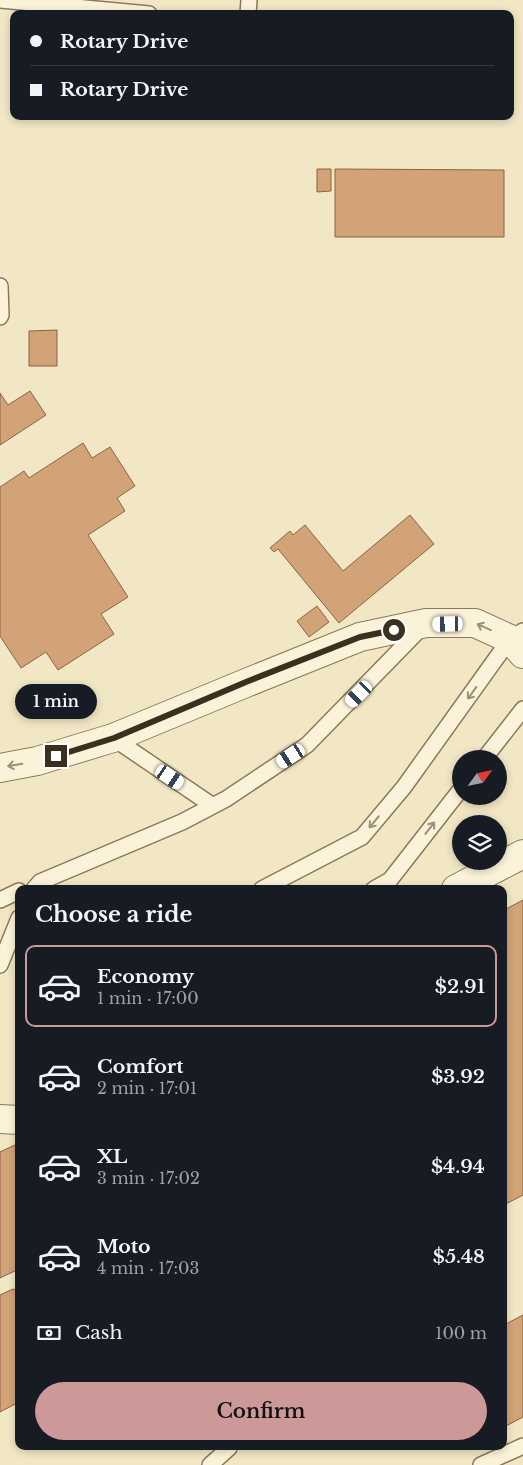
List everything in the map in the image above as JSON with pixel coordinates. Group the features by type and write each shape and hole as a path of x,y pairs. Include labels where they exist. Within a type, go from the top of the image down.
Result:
{"street":[{"path":"0,768 37,761 114,738 246,682 360,637 426,623 475,623 519,641"},
{"path":"464,885 523,854"},
{"path":"0,1119 15,1120"}],"lane":[{"path":"0,0 106,10"},
{"path":"0,286 2,315 0,317"},
{"path":"37,885 182,822 226,799 307,746 426,623"},
{"path":"270,885 362,837 404,787 519,641"},
{"path":"491,750 523,709"},
{"path":"114,738 213,806"},
{"path":"381,885 390,880 452,800"},
{"path":"0,900 15,893"},
{"path":"0,965 15,928"},
{"path":"481,1465 523,1446"},
{"path":"210,1465 227,1450"}],"building":[{"path":"317,169 331,169 331,191 317,192"},
{"path":"335,169 504,170 504,237 335,237"},
{"path":"57,330 57,366 29,366 29,331"},
{"path":"30,391 46,415 0,445 0,393 8,405"},
{"path":"83,443 92,458 110,447 135,486 117,498 125,511 88,535 128,597 101,614 114,634 58,670 46,652 21,668 0,636 0,487 24,471 29,478"},
{"path":"410,515 434,544 339,623 278,549 274,552 270,548 290,531 293,535 305,525 343,571"},
{"path":"317,606 329,622 309,637 297,621"},
{"path":"523,900 523,1195 507,1203 507,908"},
{"path":"15,1145 15,1271 0,1278 0,1152"},
{"path":"15,1290 15,1404 0,1412 0,1295"},
{"path":"523,1315 523,1417 507,1425 507,1323"}],"route":[{"path":"56,756 114,738 246,682 360,637 394,630"}]}
